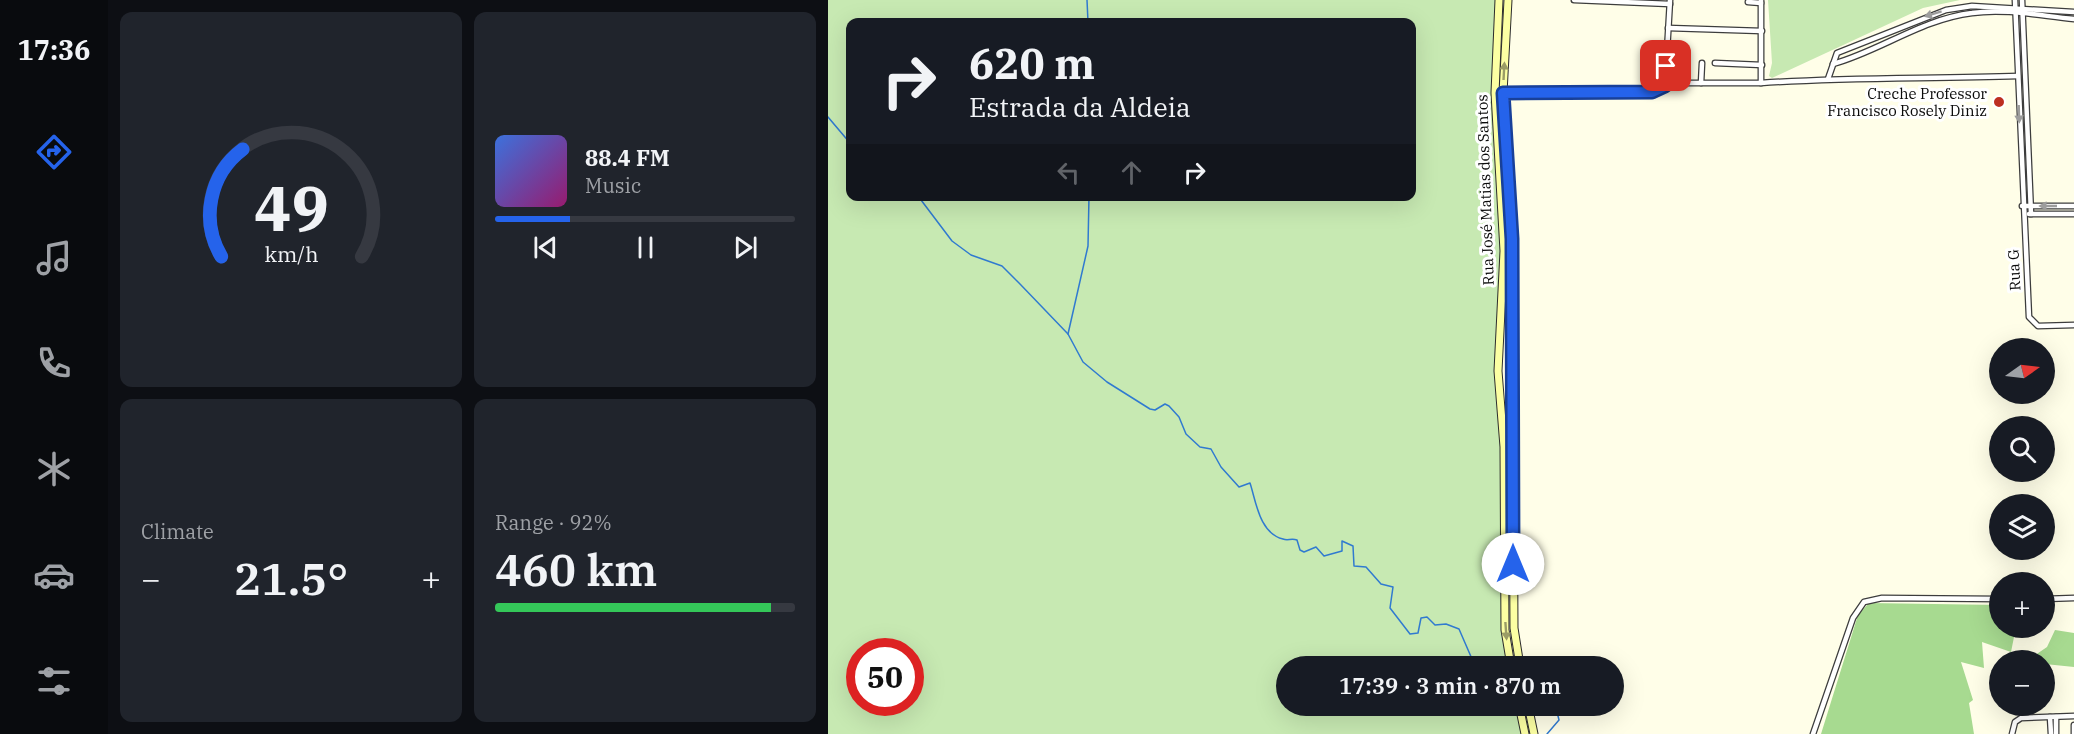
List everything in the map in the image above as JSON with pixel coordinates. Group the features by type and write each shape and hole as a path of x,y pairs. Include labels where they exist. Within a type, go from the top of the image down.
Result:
{"main road":[{"name":"Rua José Matias dos Santos","path":"1499,0 1495,93 1504,251 1498,371 1504,447 1505,630 1509,656"},
{"name":"Rua José Matias dos Santos","path":"1508,0 1503,93 1512,239 1514,628 1518,656"},
{"path":"1498,348 1506,354 1513,348"},
{"path":"1498,371 1505,368 1513,371"},
{"path":"1521,716 1525,734"},
{"path":"1530,716 1534,734"}],"street":[{"path":"1574,0 1670,2 1665,86"},
{"name":"Rua G","path":"2015,0 2028,310 2033,324 2074,325"},
{"path":"2022,0 2031,214"},
{"path":"1748,2 1761,1 1761,84"},
{"path":"1972,6 1973,12"},
{"path":"1828,79 1837,53 1922,17 1972,6 2023,7 2074,12"},
{"path":"1833,64 1924,26 1973,12 2023,14 2074,20"},
{"path":"1668,28 1762,31"},
{"path":"1701,83 1702,63"},
{"path":"1715,63 1762,65"},
{"path":"1495,93 1599,91 1639,93 1659,91 1671,83 1761,84 1828,79 1858,81 2018,76"},
{"path":"2022,206 2074,206"},
{"path":"2023,214 2074,214"},
{"path":"1813,734 1853,618 1864,602 1882,597 1989,599"},
{"path":"2055,599 2074,598"},
{"path":"2012,734 2017,720 2074,716"},
{"path":"2051,734 2053,717"},
{"path":"2053,717 2056,734"},
{"path":"2074,725 2074,734"}],"green space":[{"path":"828,0 1499,0 1495,93 1503,222 1498,348 1504,447 1505,630 1509,656 1276,656 1276,716 1521,716 1525,734 828,734"},
{"path":"1768,0 1960,0 1923,8 1772,78 1769,76 1772,63"},
{"path":"1869,603 1989,605 1989,638 2014,638 2011,650 1982,642 1984,668 1961,662 1973,700 1969,703 1974,734 1821,734 1858,615"},
{"path":"2055,630 2074,633 2074,667 2055,665 2055,650 2043,650 2047,647 2051,638 2055,638"}],"waterway":[{"path":"1087,0 1088,18"},
{"path":"828,117 846,138"},
{"path":"922,201 952,241 971,255 1002,266 1068,334 1083,362 1107,382 1150,409 1155,410 1165,404 1169,406 1179,417 1186,434 1200,447 1211,449 1221,467 1239,487 1250,483 1260,516 1275,536 1285,540 1297,540 1300,550 1304,552 1316,547 1324,556 1342,551 1342,541 1353,546 1354,566 1366,567 1381,584 1393,587 1390,608 1410,634 1418,633 1421,618 1427,617 1435,625 1446,624 1459,629 1471,656"},
{"path":"1068,334 1088,246 1089,201"},
{"path":"1547,734 1559,720 1558,716"}],"place":[{"name":"Creche Professor Francisco Rosely Diniz","path":"1999,102"}],"route":[{"path":"1513,564 1512,239 1503,93 1659,91 1665,86 1666,66"}]}
